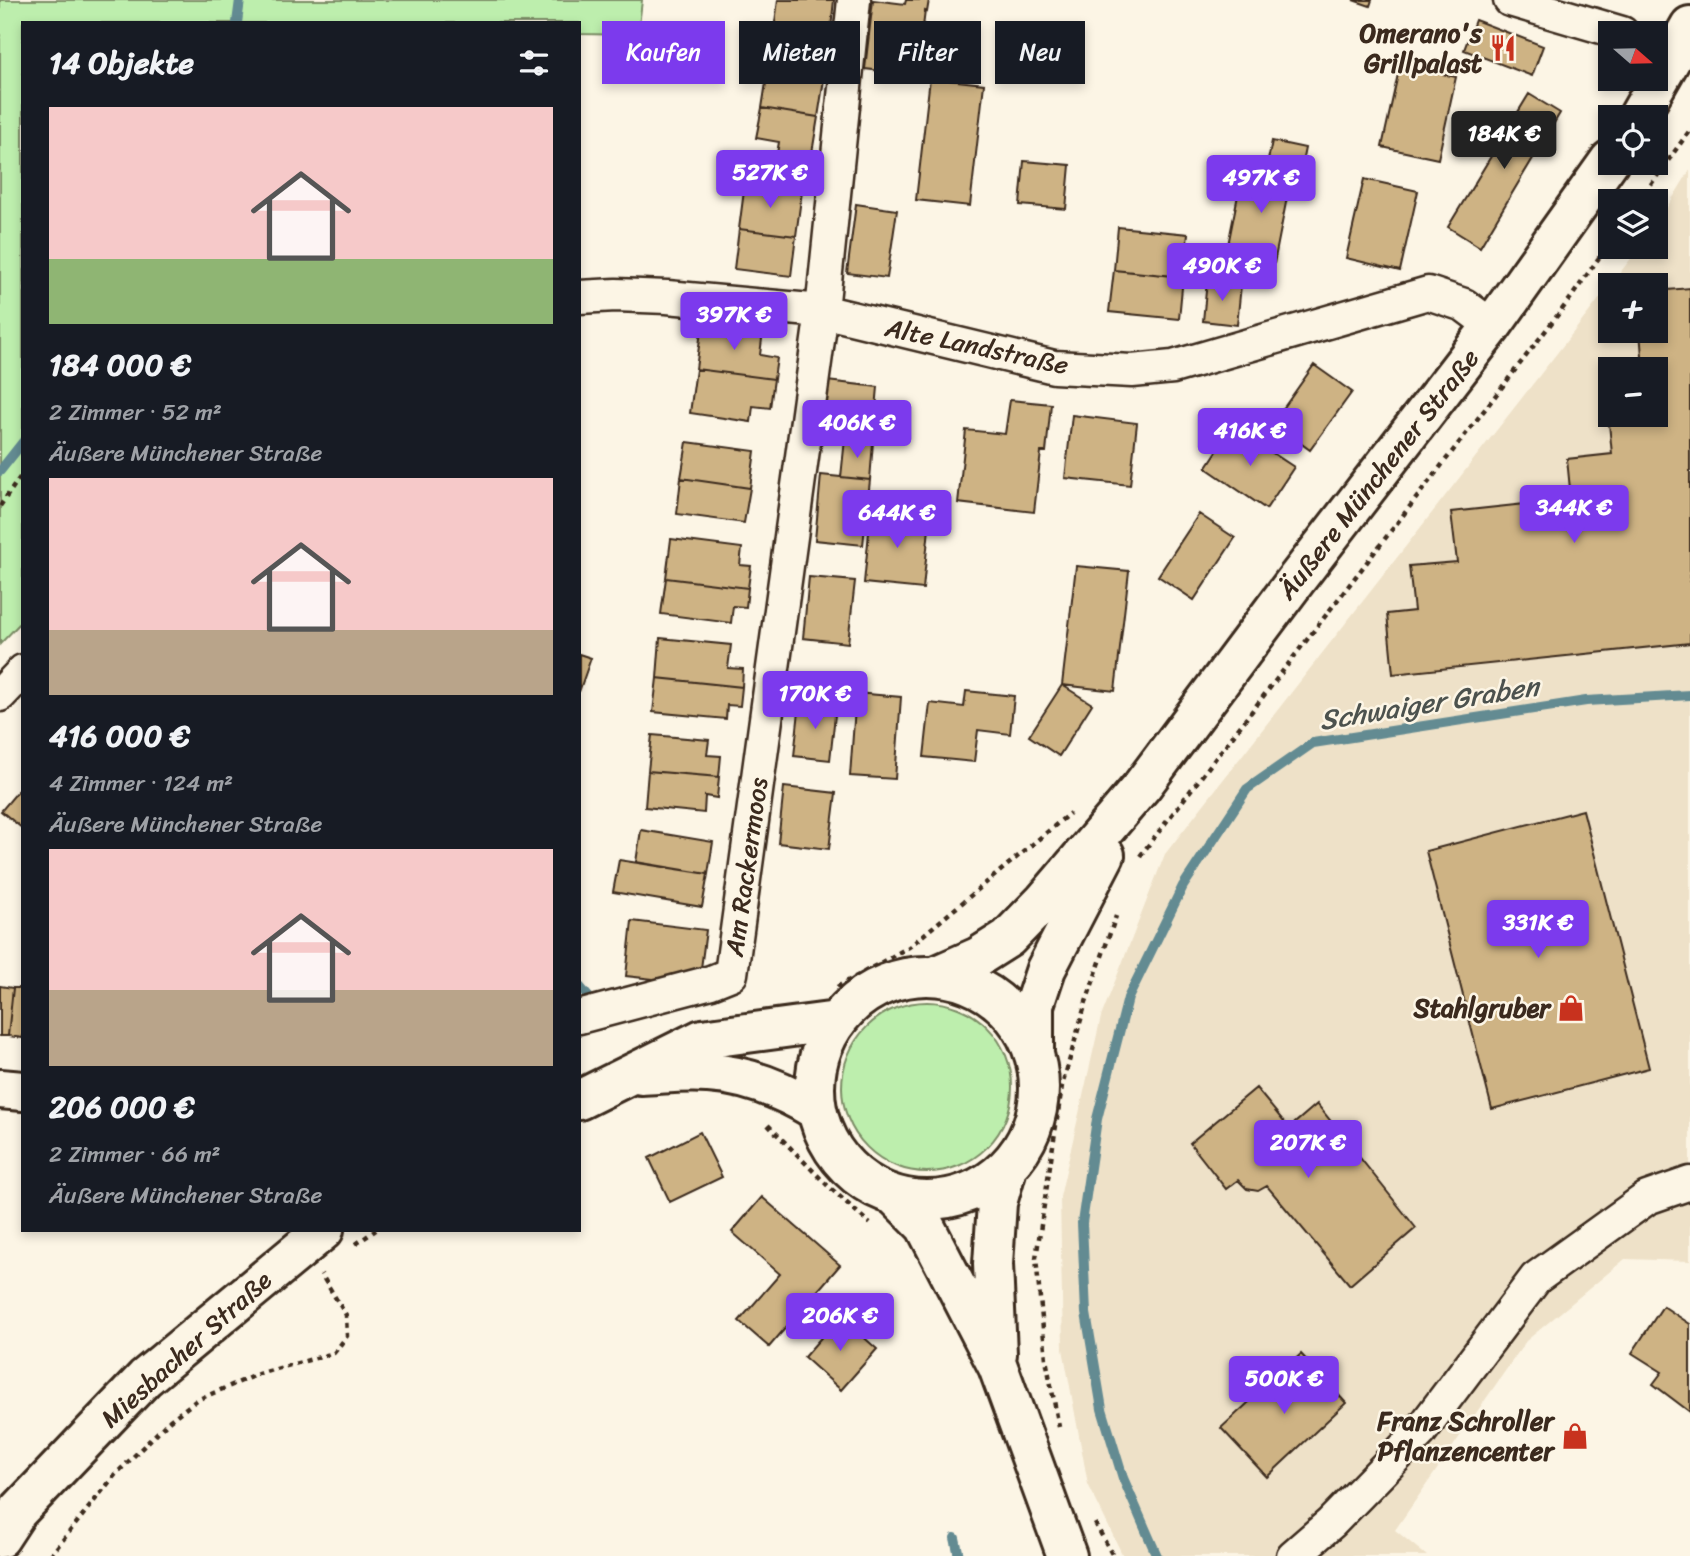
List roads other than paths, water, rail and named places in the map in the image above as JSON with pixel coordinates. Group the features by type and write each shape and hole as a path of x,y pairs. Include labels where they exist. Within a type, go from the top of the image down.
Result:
{"main road":[{"path":"1645,105 1679,42"},
{"name":"Äußere Münchener Straße","path":"935,976 978,957 1008,938 1044,901 1142,786 1296,580 1492,326 1599,175"},
{"name":"Äußere Münchener Straße","path":"1034,1050 1034,1005 1046,969 1071,916 1142,786"},
{"path":"581,1099 702,1039 831,1007 898,979 935,976 977,987 1012,1013 1034,1050 1040,1092 1031,1133 1007,1168 997,1203 993,1264 998,1367"},
{"path":"831,1007 815,1079 817,1110 832,1148 859,1178 896,1197 925,1226 998,1367 1067,1556"},
{"path":"629,1076 708,1073 761,1083 789,1094 817,1110"},
{"path":"0,1089 21,1091"},
{"path":"896,1197 936,1201 974,1191 1007,1168"},
{"name":"Miesbacher Straße","path":"0,1538 17,1512 145,1378 308,1235"}],"street":[{"path":"822,311 854,0"},
{"path":"1510,0 1598,26"},
{"name":"Alte Landstraße","path":"581,297 667,297 822,311 1054,367 1132,371 1173,367 1428,293 1464,305 1492,326"},
{"name":"Am Rackermoos","path":"581,1016 732,974 822,311"},
{"path":"1293,1556 1331,1523 1420,1432 1536,1278 1647,1198 1690,1183"}],"waterway":[{"path":"237,21 240,0"},
{"path":"0,471 21,445"},
{"name":"Schwaiger Graben","path":"1157,1556 1123,1478 1102,1409 1086,1313 1082,1223 1097,1119 1128,998 1183,886 1247,789 1313,743 1586,701 1690,695"},
{"path":"581,988 591,1000"},
{"path":"955,1538 959,1556"}],"place":[{"name":"Omerano's Grillpalast","path":"1503,48"},
{"name":"Stahlgruber","path":"1571,1008"},
{"name":"Franz Schroller Pflanzencenter","path":"1575,1436"}]}
